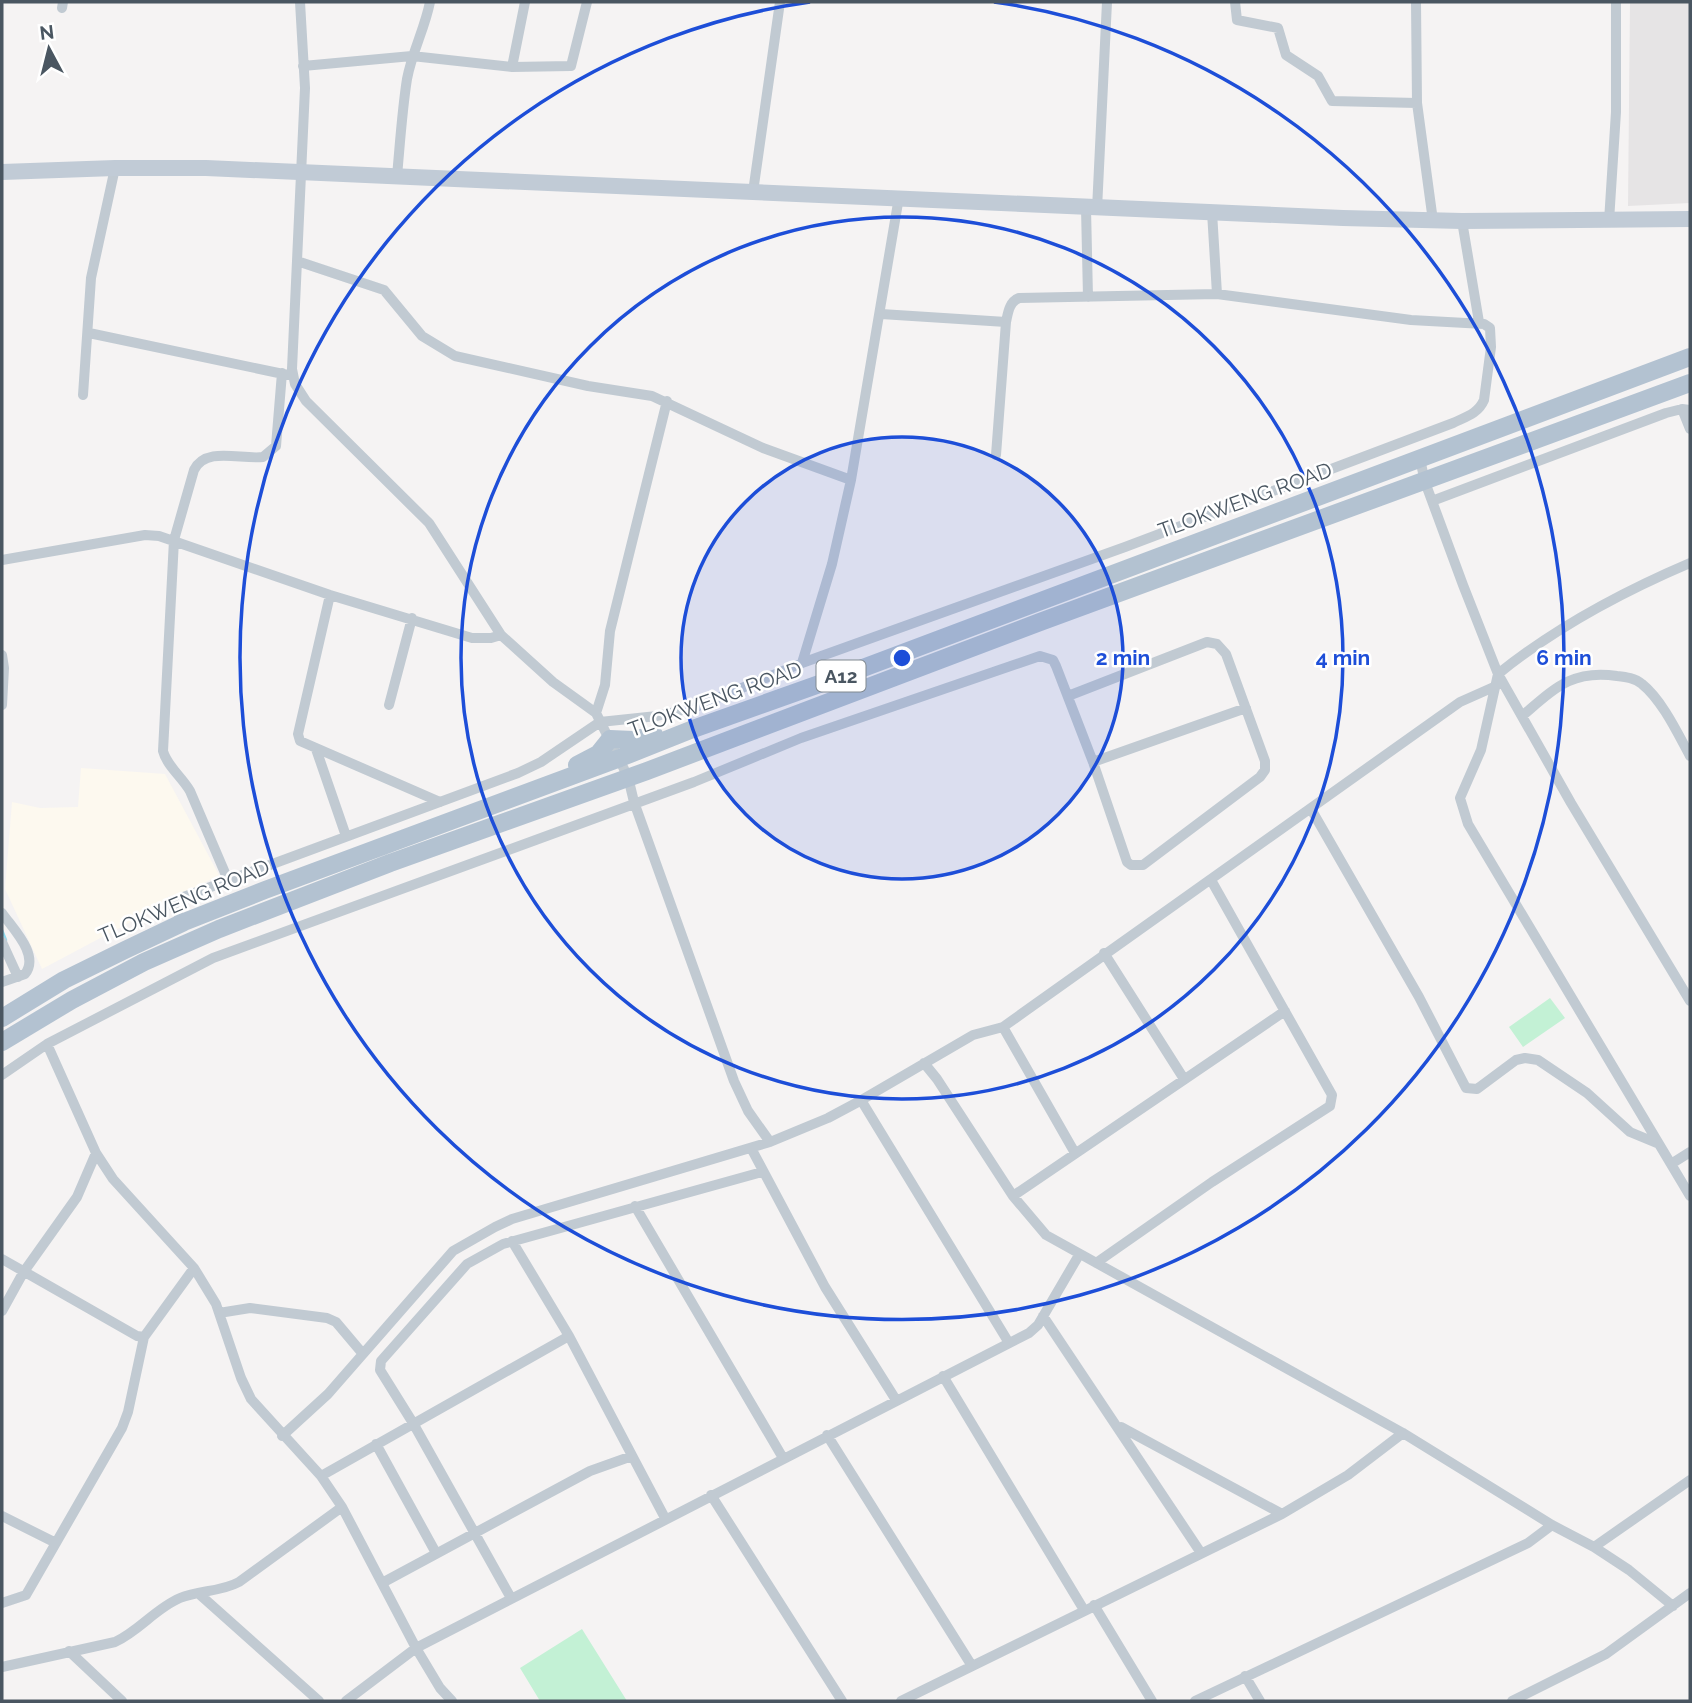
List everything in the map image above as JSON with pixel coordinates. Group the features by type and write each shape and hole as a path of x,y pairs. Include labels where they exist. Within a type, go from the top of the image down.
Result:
{"main road":[{"name":"TLOKWENG ROAD","path":"2,1018 64,980 184,922 1690,357"},
{"name":"TLOKWENG ROAD","path":"2,1042 72,1000 144,962 219,929 390,863 1690,383"},
{"path":"552,783 567,770 598,754 610,739 633,740 688,727 694,729"}],"street":[{"path":"228,880 184,779 166,760 163,751 174,540 194,470 199,462 211,456 263,457 276,446 287,374 302,172 303,66 300,2"},
{"path":"397,176 407,80 412,56 427,20 430,2"},
{"path":"512,67 525,2"},
{"path":"303,66 412,56 512,67 571,66 587,2"},
{"path":"753,192 780,2"},
{"path":"1088,297 1107,2"},
{"path":"1235,2 1237,20 1278,28 1286,55 1318,76 1332,101 1416,103"},
{"path":"1416,2 1416,103 1433,220"},
{"path":"1609,221 1616,112 1616,2"},
{"path":"83,394 91,278 115,168"},
{"path":"2,172 206,168 899,197 1092,208 1462,221 1690,219"},
{"path":"802,663 832,564 851,480 899,197"},
{"path":"1212,212 1217,294"},
{"path":"1462,221 1479,322"},
{"path":"297,261 384,290 422,336 455,356 667,401 763,448 851,480"},
{"path":"184,922 170,902 541,762 598,717 679,712 802,663 1125,547 1475,413 1481,407 1487,391 1490,328 1479,322 1411,320 1217,294 1019,298 1014,300 1009,309 1006,322 996,455"},
{"path":"881,314 1006,322"},
{"path":"89,333 287,374 306,401 429,523 501,635 553,682 598,717 628,777 634,802 734,1081 748,1111 770,1142"},
{"path":"598,717 605,685 610,631 667,401"},
{"path":"1432,501 1666,413 1686,410 1690,429"},
{"path":"1420,459 1425,482 1497,680 1522,716 1578,815 1690,999"},
{"path":"2,560 145,535 174,540 330,595 472,638 501,635"},
{"path":"282,1436 328,1394 453,1251 512,1219 770,1142 828,1118 973,1035 1003,1027 1460,702 1497,680 1536,647 1610,600 1690,563"},
{"path":"330,595 298,734 302,743 440,802"},
{"path":"389,705 412,618"},
{"path":"2,1075 47,1044 213,958 694,782 801,738 1041,656 1053,660 1093,762 1127,862 1131,866 1139,866 1263,773 1265,761 1226,654 1217,644 1207,642 1068,696"},
{"path":"2,655 2,705"},
{"path":"1522,716 1566,680 1588,676 1621,676 1635,679 1645,686 1687,743 1690,756"},
{"path":"1497,680 1480,750 1462,789 1461,807 1468,824 1690,1195"},
{"path":"1093,762 1246,708"},
{"path":"316,749 346,836"},
{"path":"1311,809 1413,986 1466,1088 1477,1089 1516,1060 1538,1060 1587,1093 1630,1132 1659,1144"},
{"path":"1096,1263 1212,1182 1332,1104 1332,1095 1211,880"},
{"path":"2,913 30,959 28,971 2,982"},
{"path":"2,942 18,976"},
{"path":"1104,953 1184,1079"},
{"path":"1013,1196 1285,1011"},
{"path":"1003,1027 1075,1153"},
{"path":"47,1044 96,1153 113,1179 194,1268 219,1313 251,1399 321,1476 342,1507 416,1648 440,1688 452,1701"},
{"path":"924,1063 1013,1196 1046,1235 1404,1433 1552,1525 1594,1547 1629,1570 1673,1605"},
{"path":"861,1100 1009,1343"},
{"path":"751,1149 825,1287 896,1400"},
{"path":"1671,1164 1690,1152"},
{"path":"2,1311 23,1273 77,1197 96,1153"},
{"path":"511,1598 413,1423 380,1370 380,1361 467,1264 503,1244 762,1172"},
{"path":"635,1206 783,1458"},
{"path":"512,1241 569,1336 665,1518"},
{"path":"346,1701 416,1648 1035,1329 1079,1255"},
{"path":"2,1259 137,1336 144,1337"},
{"path":"2,1603 26,1595 122,1428 144,1337 194,1268"},
{"path":"219,1313 250,1308 327,1318 336,1322 363,1354"},
{"path":"1043,1316 1201,1553"},
{"path":"321,1476 569,1336"},
{"path":"943,1376 1089,1608 1152,1701"},
{"path":"1118,1426 1282,1514"},
{"path":"901,1701 1282,1514 1348,1475 1404,1433"},
{"path":"827,1435 972,1666"},
{"path":"376,1444 436,1553"},
{"path":"382,1583 590,1471 632,1456"},
{"path":"1594,1547 1690,1480"},
{"path":"711,1494 842,1701"},
{"path":"2,1667 115,1642 170,1603 239,1582 342,1507"},
{"path":"2,1516 56,1543"},
{"path":"1195,1701 1521,1546 1552,1525"},
{"path":"198,1593 319,1701"},
{"path":"1512,1701 1529,1697 1606,1654 1690,1593"},
{"path":"69,1651 122,1701"},
{"path":"1245,1676 1260,1701"}],"shaded area":[{"path":"1630,2 1690,2 1690,203 1628,206"},
{"path":"81,768 165,774 219,875 42,969 5,889 12,802 40,808 78,807"}],"green space":[{"path":"1550,998 1565,1018 1523,1047 1509,1027"},
{"path":"582,1629 627,1701 540,1701 520,1668"}],"waterway":[{"path":"2,930 6,940"}]}
